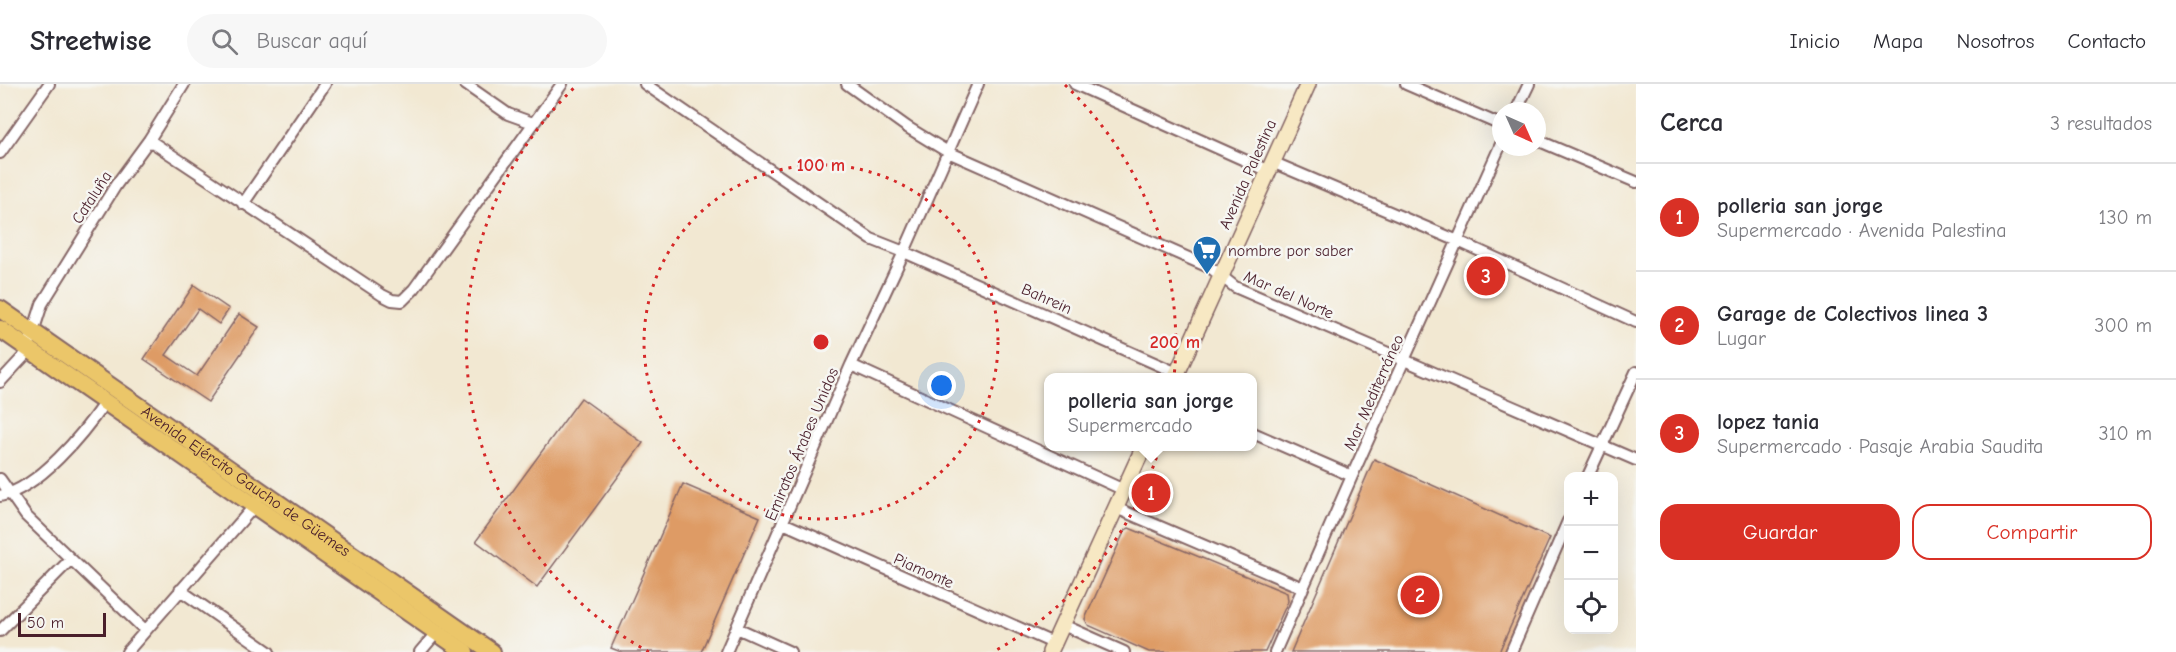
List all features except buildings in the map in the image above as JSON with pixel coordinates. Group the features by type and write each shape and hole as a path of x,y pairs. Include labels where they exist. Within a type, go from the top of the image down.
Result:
{"main road":[{"name":"Avenida Ejército Gaucho de Güemes","path":"0,309 492,652"},
{"name":"Avenida Ejército Gaucho de Güemes","path":"0,329 465,652"}],"street":[{"path":"0,153 49,84"},
{"name":"Cataluña","path":"28,348 42,304 116,185 149,140 184,84"},
{"path":"243,204 326,84"},
{"path":"465,84 508,114 533,123"},
{"path":"149,140 382,295 392,300 402,301 414,289 562,84"},
{"name":"Bahrein","path":"645,84 855,230 1172,373"},
{"name":"Mar del Norte","path":"847,84 948,152 1211,268 1235,287 1636,460"},
{"name":"Emiratos Árabes Unidos","path":"726,652 851,365 978,84"},
{"path":"1075,84 1270,167 1458,242 1636,322"},
{"name":"Avenida Palestina","path":"1177,373 1308,84"},
{"path":"1406,84 1492,121"},
{"path":"1520,102 1528,84"},
{"path":"1546,144 1636,182"},
{"name":"Mar Mediterráneo","path":"1275,652 1496,156"},
{"path":"0,382 26,354 28,348"},
{"path":"851,365 1124,490"},
{"path":"1590,472 1636,372"},
{"path":"4,495 27,485 49,467 105,402"},
{"path":"1257,435 1352,476"},
{"path":"1052,648 1142,451"},
{"path":"0,478 4,495 145,630"},
{"path":"127,652 265,494"},
{"path":"1116,508 1304,588"},
{"name":"Piamonte","path":"783,523 1052,648"},
{"path":"1511,652 1567,526"},
{"path":"0,631 70,560"},
{"path":"180,590 269,652"},
{"path":"1063,625 1124,652"},
{"path":"737,628 790,652"},
{"path":"420,652 437,632"}],"place":[{"name":"nombre por saber","path":"1207,276"},
{"name":"lopez tania","path":"1486,276"},
{"name":"polleria san jorge","path":"1151,493"},
{"name":"Garage de Colectivos linea 3","path":"1420,595"}]}
